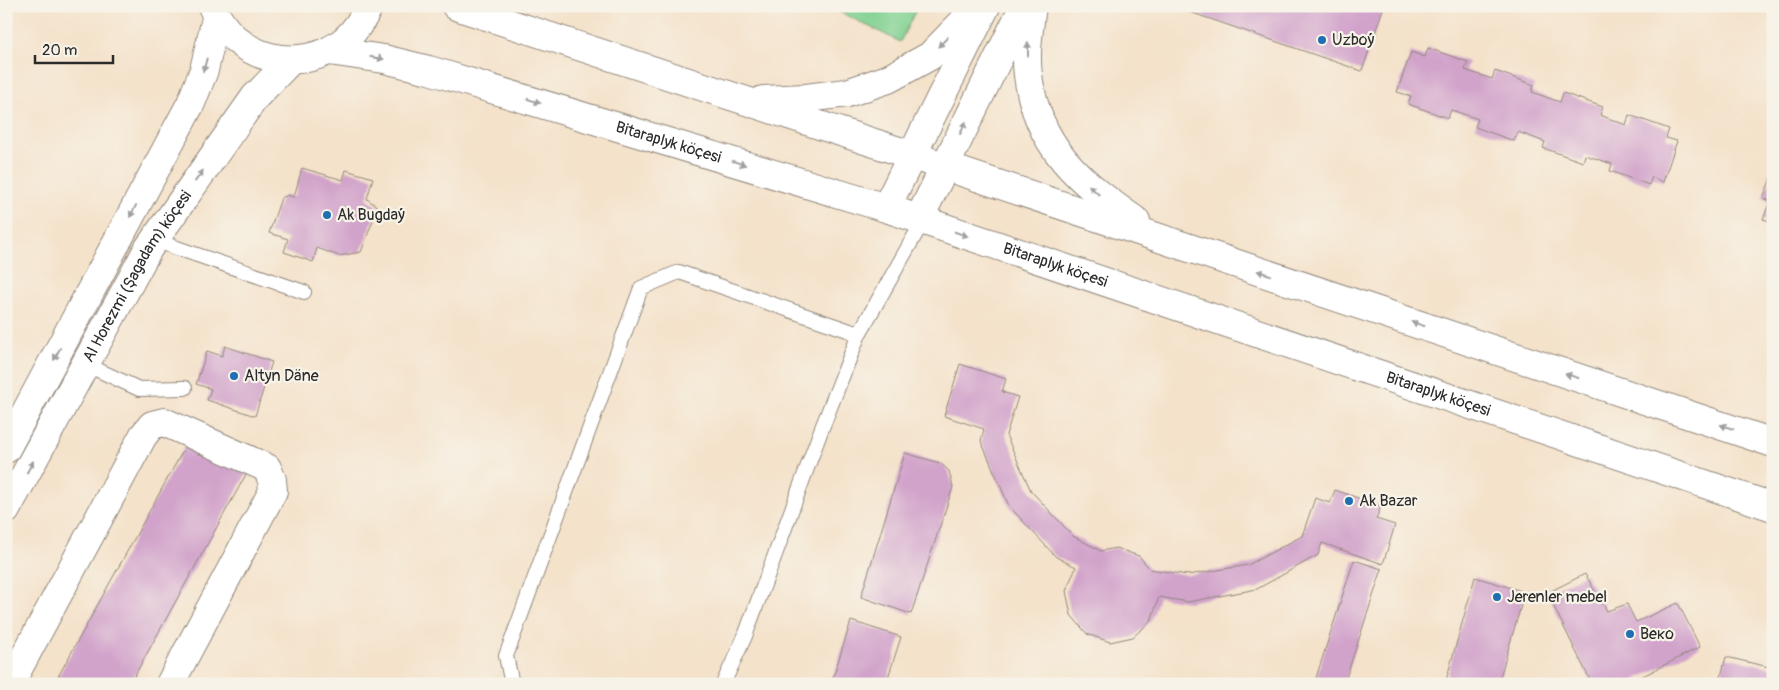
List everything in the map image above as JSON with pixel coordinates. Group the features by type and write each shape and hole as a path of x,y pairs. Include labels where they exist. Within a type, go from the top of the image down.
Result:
{"main road":[{"path":"214,12 230,35 248,49 268,57 290,60 310,58 329,51 350,35 359,25 369,6"},
{"path":"456,6 945,166 1773,443"},
{"path":"745,101 806,98 846,93 888,79 930,56 976,6"},
{"path":"886,208 986,6"},
{"path":"921,220 945,166 1024,6"},
{"path":"1032,6 1028,38 1028,74 1034,108 1048,140 1070,168 1100,196 1162,239"},
{"name":"Al Horezmi (Şagadam) köçesi","path":"6,449 191,103 204,70 214,12"},
{"name":"Bitaraplyk köçesi","path":"329,51 384,59 429,70 886,208 1773,507"},
{"name":"Al Horezmi (Şagadam) köçesi","path":"6,510 148,249 255,97 290,60"},
{"path":"10,684 143,436 152,425 164,422 267,468 272,480 273,491 170,684"}],"lane":[{"path":"723,684 745,636 820,433 859,334 921,220"},
{"path":"154,240 304,292"},
{"path":"512,684 506,656 641,288 679,272 859,334"},
{"path":"85,364 139,389 184,388"}],"green space":[{"path":"828,6 918,6 900,42"}],"building":[{"name":"Uzboý","path":"1182,6 1384,6 1362,71 1181,9"},
{"path":"1428,48 1468,62 1465,70 1492,79 1495,71 1534,85 1532,92 1560,102 1563,93 1603,107 1600,115 1626,125 1629,115 1669,129 1666,138 1677,141 1663,182 1652,177 1649,185 1610,171 1612,164 1585,155 1583,162 1543,148 1545,142 1518,132 1514,141 1475,127 1478,119 1451,110 1448,118 1408,104 1411,96 1397,92 1411,52 1425,57"},
{"path":"302,168 343,180 346,170 373,178 367,199 378,207 361,252 339,256 317,248 313,262 284,252 288,239 269,233 281,198 288,195 294,197"},
{"path":"1773,173 1773,222 1763,219 1770,201 1763,198"},
{"path":"225,346 272,362 255,416 207,400 211,389 196,384 207,351 222,356"},
{"name":"Ak Bazar","path":"960,364 1006,379 1002,392 1018,397 1006,435 1031,491 1073,536 1101,551 1116,548 1139,556 1150,569 1188,575 1248,565 1302,536 1315,498 1330,503 1335,490 1381,506 1376,519 1395,525 1383,564 1322,543 1318,555 1257,589 1188,602 1159,597 1151,621 1133,637 1110,642 1087,634 1071,615 1066,591 1076,567 1056,557 1009,506 981,441 984,429 944,416"},
{"path":"191,436 249,469 130,684 54,684"},
{"path":"905,453 940,463 949,471 953,487 911,614 861,597"},
{"path":"1354,560 1382,569 1344,684 1314,684"},
{"name":"Веко","path":"1585,574 1607,611 1627,604 1636,622 1678,603 1700,647 1627,684 1592,684 1547,593"},
{"path":"1475,577 1525,592 1498,684 1445,684"},
{"path":"851,621 901,637 886,684 831,684"},
{"path":"1726,657 1773,668 1773,684 1719,684"}],"place":[{"name":"Uzboý","path":"1322,40"},
{"name":"Ak Bugdaý","path":"327,215"},
{"name":"Altyn Däne","path":"234,376"},
{"name":"Ak Bazar","path":"1349,501"},
{"name":"Jerenler mebel","path":"1497,597"},
{"name":"Веко","path":"1630,634"}]}
